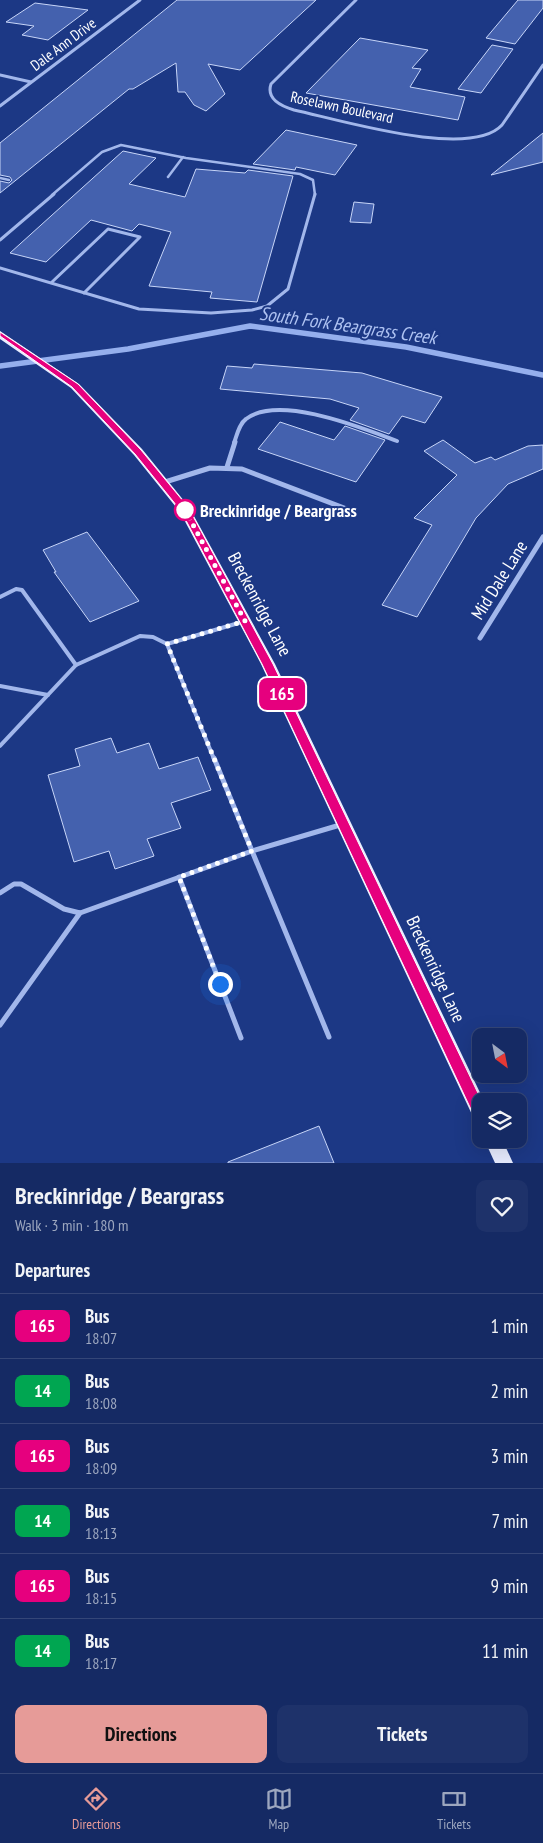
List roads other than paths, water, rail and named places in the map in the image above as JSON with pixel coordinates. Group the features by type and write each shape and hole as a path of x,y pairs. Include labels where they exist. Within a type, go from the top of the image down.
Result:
{"main road":[{"name":"Breckenridge Lane","path":"2,335 75,386 165,482 185,510 268,664 472,1096"},
{"path":"496,1148 504,1163"}],"street":[{"name":"Dale Ann Drive","path":"0,106 140,0"},
{"name":"Roselawn Boulevard","path":"356,0 271,84 268,90 274,101 288,108 305,112 443,140 469,141 485,138 498,130 543,65"},
{"path":"0,75 31,82"},
{"path":"227,467 242,422 251,415 263,411 332,418 397,441"},
{"path":"165,482 210,468 227,467 242,469 352,511"},
{"name":"Mid Dale Lane","path":"480,638 543,537"}],"lane":[{"path":"0,240 102,152 121,145 183,157 285,171 313,180 316,191 288,289 267,306 252,310 211,313 139,309 0,268"},
{"path":"168,177 183,157"},
{"path":"0,178 9,180"},
{"path":"52,282 108,229 140,237 84,293"},
{"path":"0,597 16,589 22,590 76,665"},
{"path":"167,644 245,621"},
{"path":"0,746 76,665 140,636 153,637 167,644 330,1037"},
{"path":"0,686 48,695"},
{"path":"0,893 14,884 22,884 64,909 80,913 252,851 345,824"},
{"path":"179,877 241,1038"},
{"path":"0,1025 80,913"}],"waterway":[{"name":"South Fork Beargrass Creek","path":"0,366 128,349 250,326 406,347 543,375"}],"place":[{"name":"Breckinridge / Beargrass","path":"185,510"}]}
